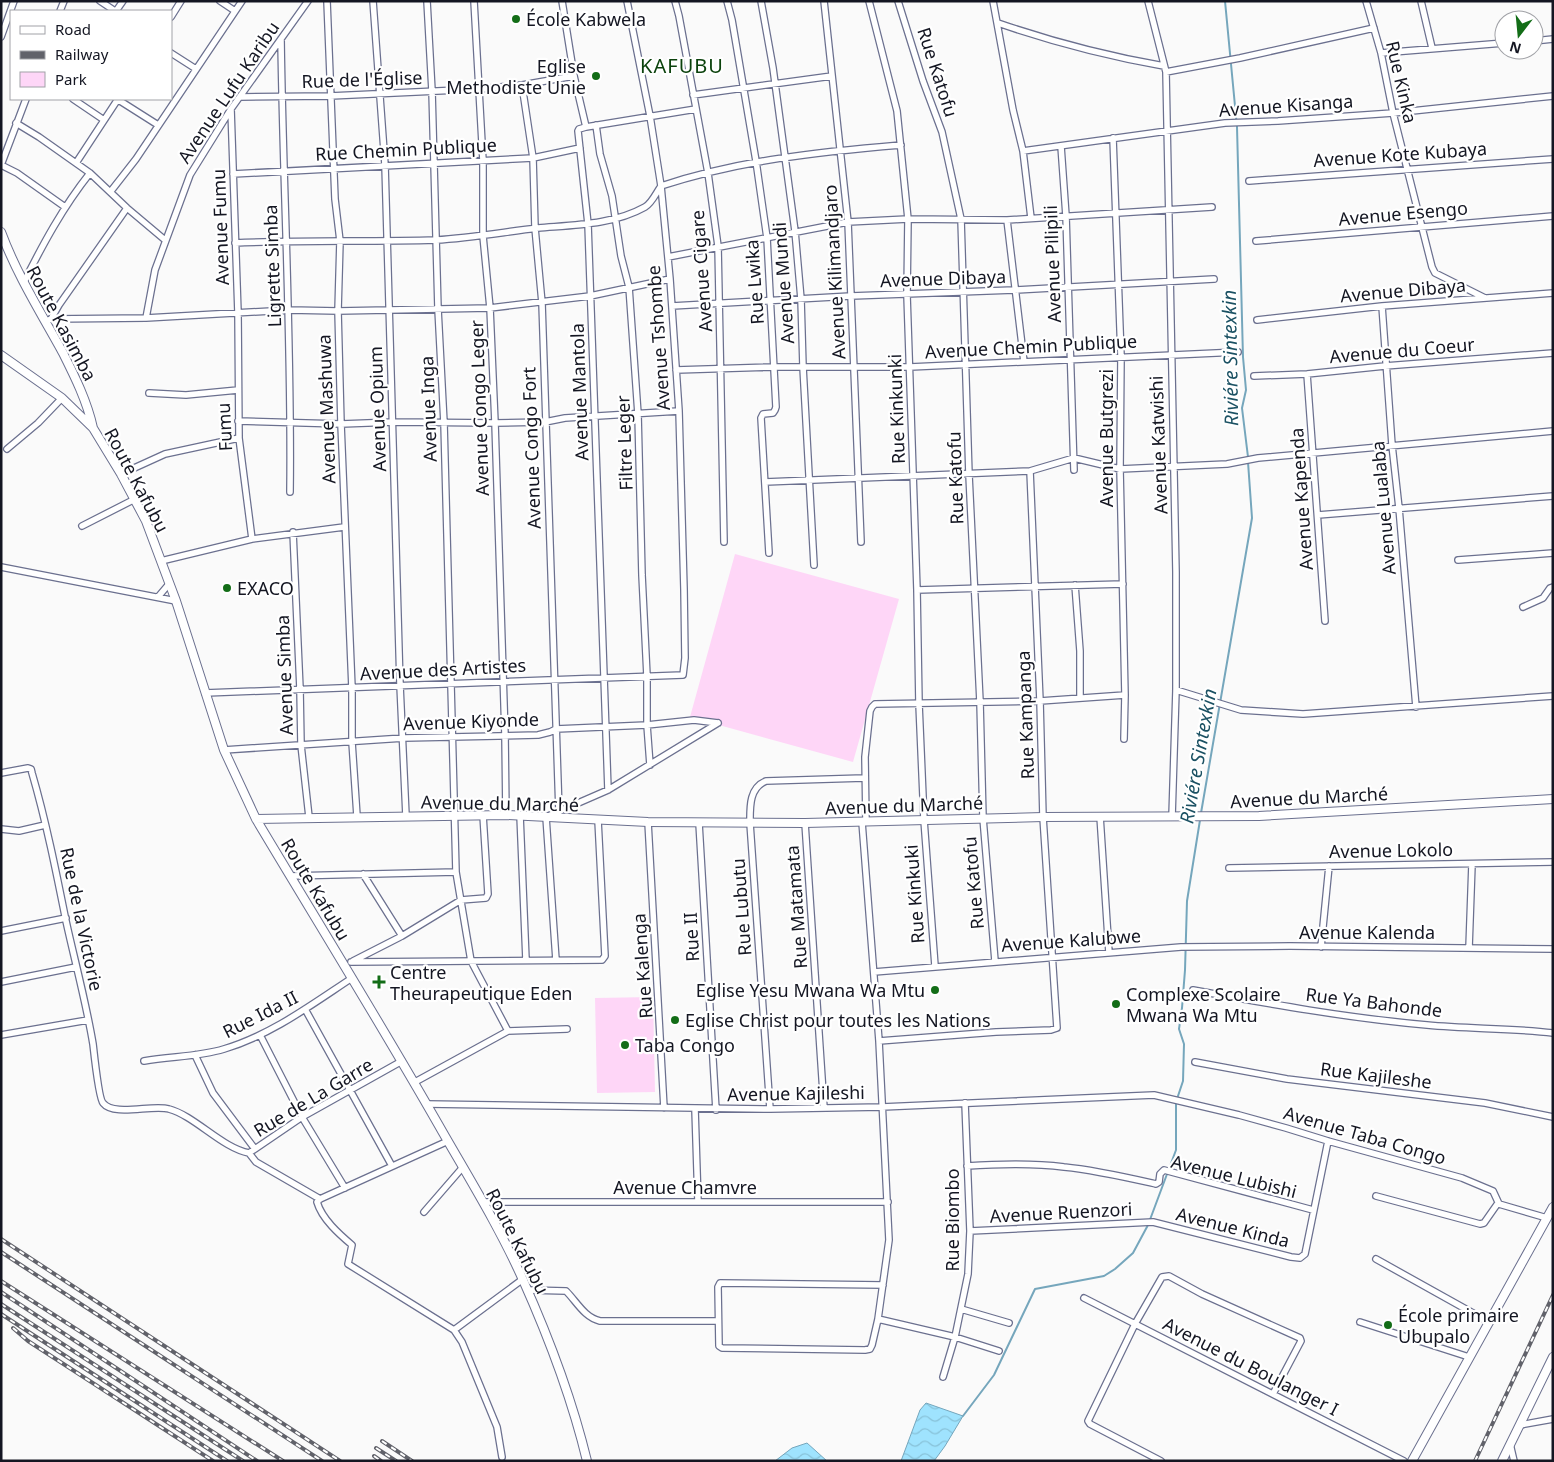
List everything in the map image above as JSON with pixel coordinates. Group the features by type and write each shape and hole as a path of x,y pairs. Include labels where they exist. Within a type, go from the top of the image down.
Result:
{"street":[{"path":"100,1 114,10"},
{"path":"172,15 181,1"},
{"path":"220,1 235,11"},
{"path":"111,191 136,159 242,1"},
{"name":"Avenue Lufu Karibu","path":"146,318 155,270 190,175 231,110 308,1"},
{"name":"Avenue Mashuwa","path":"327,1 333,167 340,241 338,311 344,527 352,688 352,742 357,816"},
{"name":"Avenue Opium","path":"373,1 385,165 388,310 394,422 400,685 404,738 406,816"},
{"name":"Avenue Inga","path":"427,1 444,423 456,872 471,961 508,1032"},
{"name":"Avenue Congo Leger","path":"474,1 483,161 483,236 490,308 495,423 504,681 506,815"},
{"path":"562,1 574,76 586,127 696,109"},
{"name":"Avenue Tshombe","path":"627,1 650,116 661,186 670,279 679,412 684,589 685,658 683,675"},
{"name":"Avenue Cigare","path":"675,1 708,173 718,246 724,542"},
{"name":"Rue Lwika","path":"727,1 732,20 756,161 767,238 775,410 773,413 763,414 761,418 769,553"},
{"name":"Avenue Mundi","path":"761,1 786,156 795,231 801,299 814,565"},
{"name":"Avenue Kilimandjaro","path":"824,1 848,222 861,542"},
{"name":"Rue Kinkunki","path":"870,1 893,88 908,219 907,295 924,820"},
{"name":"Rue Katofu","path":"898,1 923,81 942,132 960,219 983,818 995,961"},
{"path":"993,1 1023,151 1031,218"},
{"name":"Avenue Katwishi","path":"1148,1 1165,69 1167,210 1175,466 1176,690 1172,817"},
{"name":"Rue Kinka","path":"1366,1 1381,53 1432,267 1435,273 1485,298"},
{"path":"1421,1 1432,48"},
{"path":"1,36 10,12"},
{"path":"998,23 1049,40 1165,69 1240,58 1374,28"},
{"name":"Ligrette Simba","path":"281,39 283,171 289,310 290,492"},
{"path":"1381,53 1494,44"},
{"path":"172,54 196,69"},
{"name":"Rue de l'Église","path":"240,97 282,98 480,89 522,85 574,76"},
{"path":"693,95 832,76"},
{"name":"Avenue Congo Fort","path":"522,85 533,158 535,228 542,303 559,812"},
{"name":"Avenue Kisanga","path":"1023,151 1225,123 1394,113 1553,96"},
{"path":"26,100 1,165 17,173 65,207"},
{"path":"74,100 104,120"},
{"path":"76,163 117,100"},
{"path":"120,100 158,125"},
{"name":"Avenue Fumu","path":"231,110 238,313"},
{"path":"16,123 90,173 165,240"},
{"name":"Filtre Leger","path":"596,125 600,154 612,196 614,219 629,287 638,414 647,725 650,765"},
{"name":"Avenue Mantola","path":"586,127 578,129 588,224 608,790"},
{"name":"Avenue Butgrezi","path":"1113,138 1121,356 1120,469 1125,695 1124,739"},
{"path":"235,243 437,240 483,236 535,228 588,224 614,219 646,207 661,186 727,167 786,156 901,145"},
{"name":"Avenue Pilipili","path":"1060,146 1066,216 1074,470"},
{"name":"Rue Chemin Publique","path":"233,174 333,167 533,158 580,148"},
{"name":"Avenue Kote Kubaya","path":"1249,181 1553,158"},
{"path":"24,282 56,221 90,173"},
{"path":"668,257 848,222 908,219 1007,220 1212,207"},
{"path":"48,320 127,208"},
{"name":"Avenue Esengo","path":"1256,241 1553,216"},
{"path":"1007,220 1024,362"},
{"name":"Route Kasimba","path":"1,232 11,260 48,320 79,384 89,410 93,428"},
{"path":"48,320 146,318 289,310 490,308 590,296 670,279"},
{"name":"Avenue Dibaya","path":"672,306 1214,279"},
{"name":"Avenue Dibaya","path":"1256,320 1382,306 1553,293"},
{"name":"Avenue Lualaba","path":"1382,306 1385,366 1416,707"},
{"name":"Fumu","path":"238,313 239,438 252,539"},
{"name":"Avenue Chemin Publique","path":"676,370 774,367 910,367 1238,352"},
{"name":"Avenue du Coeur","path":"1254,376 1307,374 1553,353"},
{"name":"Route Kafubu","path":"1,355 62,398 93,428 135,499 146,521 176,601 224,750 256,819 290,876 348,964 352,978 415,1082 483,1202 523,1278 554,1355 580,1431 587,1461"},
{"name":"Avenue Kapenda","path":"1307,374 1325,621"},
{"path":"149,393 186,395 238,390"},
{"path":"7,449 38,423 62,398"},
{"path":"238,421 341,424 545,422 565,418 679,412"},
{"path":"765,482 1030,471 1074,458 1120,469 1227,464 1258,458 1553,431"},
{"path":"121,474 165,454 239,438"},
{"name":"Rue Kampanga","path":"880,1041 996,1032 1051,1030 1058,1026 1043,817 1030,471"},
{"path":"1318,515 1553,496"},
{"path":"82,526 135,499"},
{"path":"161,561 252,539 293,532 344,527"},
{"name":"Avenue Simba","path":"293,532 301,744 309,817"},
{"path":"1458,560 1553,553"},
{"path":"1,568 176,601"},
{"path":"158,597 169,584"},
{"path":"917,590 1123,584"},
{"path":"1074,586 1080,651 1080,698"},
{"path":"1523,607 1543,598 1550,588 1553,587"},
{"name":"Avenue des Artistes","path":"205,693 683,675"},
{"path":"1176,690 1228,707 1269,713 1302,714 1553,696"},
{"path":"884,1285 720,1283 718,1287 718,1345 720,1348 865,1350 870,1349 872,1345 884,1285 889,1240 880,1041 864,822 864,757 872,706 880,704 1040,700 1125,695"},
{"name":"Avenue Kiyonde","path":"224,750 404,738 538,735 556,729 647,725 694,720 718,723 650,765"},
{"path":"556,960 546,817 608,790 650,765"},
{"name":"Rue de la Victorie","path":"4,773 25,768 31,769 55,862 88,1020 102,1102"},
{"name":"Rue Lubutu","path":"770,1109 750,823 752,795 766,781 864,778"},
{"name":"Avenue du Marché","path":"256,819 520,815 648,822 805,824 983,818 1259,816 1553,799"},
{"path":"348,964 402,936 461,900 486,898 488,894 483,815"},
{"path":"520,815 526,960"},
{"path":"1100,816 1109,953"},
{"path":"348,964 602,960 604,958 598,820"},
{"name":"Rue Kinkuki","path":"924,820 935,966"},
{"name":"Rue Kalenga","path":"648,822 664,1108"},
{"name":"Rue II","path":"699,823 716,1110"},
{"name":"Rue Matamata","path":"805,824 824,1108"},
{"path":"1,829 19,831 45,825"},
{"name":"Avenue Lokolo","path":"1229,868 1553,862"},
{"path":"1469,948 1472,864"},
{"path":"1321,947 1330,866"},
{"path":"290,876 456,872"},
{"path":"363,874 402,936"},
{"path":"1,931 66,918"},
{"name":"Avenue Kalubwe","path":"874,972 1181,947"},
{"name":"Avenue Kalenda","path":"1181,947 1553,949"},
{"path":"1,982 76,967"},
{"name":"Rue Ida II","path":"144,1061 195,1055 229,1048 260,1035 305,1009 352,978"},
{"name":"Rue Ya Bahonde","path":"1193,990 1294,1008 1427,1025 1514,1029 1553,1033"},
{"path":"305,1009 392,1166"},
{"path":"1,1034 88,1020"},
{"path":"415,1082 508,1032 567,1028"},
{"path":"260,1035 302,1117 345,1188"},
{"path":"195,1055 213,1094 255,1149"},
{"name":"Rue de La Garre","path":"102,1102 107,1107 114,1108 137,1110 156,1106 169,1108 249,1153 302,1117 402,1061"},
{"name":"Rue Kajileshe","path":"1195,1062 1287,1079 1485,1103 1553,1117"},
{"name":"Avenue Kajileshi","path":"427,1104 716,1110 882,1107 1154,1095 1164,1097"},
{"name":"Avenue Taba Congo","path":"1164,1097 1240,1115 1453,1176 1494,1191 1498,1203"},
{"name":"Rue Biombo","path":"943,1377 955,1337 968,1274 970,1231 965,1103"},
{"path":"695,1109 698,1202"},
{"path":"448,1141 317,1202 321,1212 340,1235 352,1245 348,1264 454,1330 462,1342 497,1428 502,1457"},
{"path":"1313,1210 1328,1141"},
{"path":"249,1153 256,1162 320,1199"},
{"name":"Avenue Lubishi","path":"967,1166 996,1164 1064,1166 1156,1184 1159,1182 1160,1174 1164,1170 1313,1210"},
{"path":"424,1212 463,1167"},
{"path":"1376,1196 1480,1224 1484,1223 1498,1203 1547,1218"},
{"name":"Avenue Chamvre","path":"483,1202 888,1202"},
{"path":"1412,1461 1553,1207"},
{"name":"Avenue Kinda","path":"1153,1222 1300,1258 1305,1254 1313,1210"},
{"name":"Avenue Ruenzori","path":"970,1231 1153,1222"},
{"path":"1376,1259 1489,1322"},
{"path":"1161,1461 1088,1422 1089,1416 1135,1324 1162,1277 1169,1276 1217,1301 1298,1336 1301,1342 1272,1394"},
{"path":"454,1330 523,1278"},
{"path":"527,1290 566,1291 582,1310 594,1320 600,1321 717,1320"},
{"name":"Avenue du Boulanger I","path":"1084,1298 1404,1461"},
{"path":"961,1309 1009,1323"},
{"path":"878,1319 955,1337 999,1351"},
{"path":"1360,1322 1469,1357"},
{"path":"1502,1461 1553,1357"},
{"path":"1520,1425 1553,1419"},
{"path":"1510,1444 1514,1461"}],"green space":[{"path":"735,554 899,599 853,762 690,717"},
{"name":"Taba Congo","path":"653,997 655,1092 597,1093 595,998"}],"water":[{"path":"926,1403 963,1416 934,1461 901,1461 920,1410"},
{"path":"807,1443 827,1461 775,1461 792,1448"}],"waterway":[{"name":"Riviére Sintexkin","path":"1225,1 1237,127 1243,357 1246,390 1242,408 1248,457"},
{"name":"Riviére Sintexkin","path":"1201,813 1252,518 1248,462"},
{"name":"Riviére Sintexkin","path":"963,1416 994,1375 1035,1289 1104,1276 1133,1253 1148,1225 1176,1150 1176,1102 1183,1081 1184,1044 1179,1029 1185,970 1187,901 1200,820"}],"railway":[{"path":"1,1239 340,1461"},
{"path":"1,1252 322,1461"},
{"path":"1,1281 283,1461"},
{"path":"1,1292 257,1461"},
{"path":"1475,1461 1553,1295"},
{"path":"1,1304 243,1461"},
{"path":"1,1314 227,1461"},
{"path":"13,1328 28,1341 213,1461"},
{"path":"382,1441 412,1461"},
{"path":"376,1448 396,1461"},
{"path":"374,1456 381,1461"}],"place":[{"name":"École Kabwela","path":"516,19"},
{"name":"Eglise Methodiste Unie","path":"596,76"},
{"name":"EXACO","path":"227,588"},
{"name":"Centre Theurapeutique Eden","path":"379,982"},
{"name":"Eglise Yesu Mwana Wa Mtu","path":"935,990"},
{"name":"Complexe Scolaire Mwana Wa Mtu","path":"1116,1004"},
{"name":"Eglise Christ pour toutes les Nations","path":"675,1020"},
{"name":"Taba Congo","path":"625,1045"},
{"name":"École primaire Ubupalo","path":"1388,1325"}],"district":[{"name":"KAFUBU","path":"682,65"}]}
